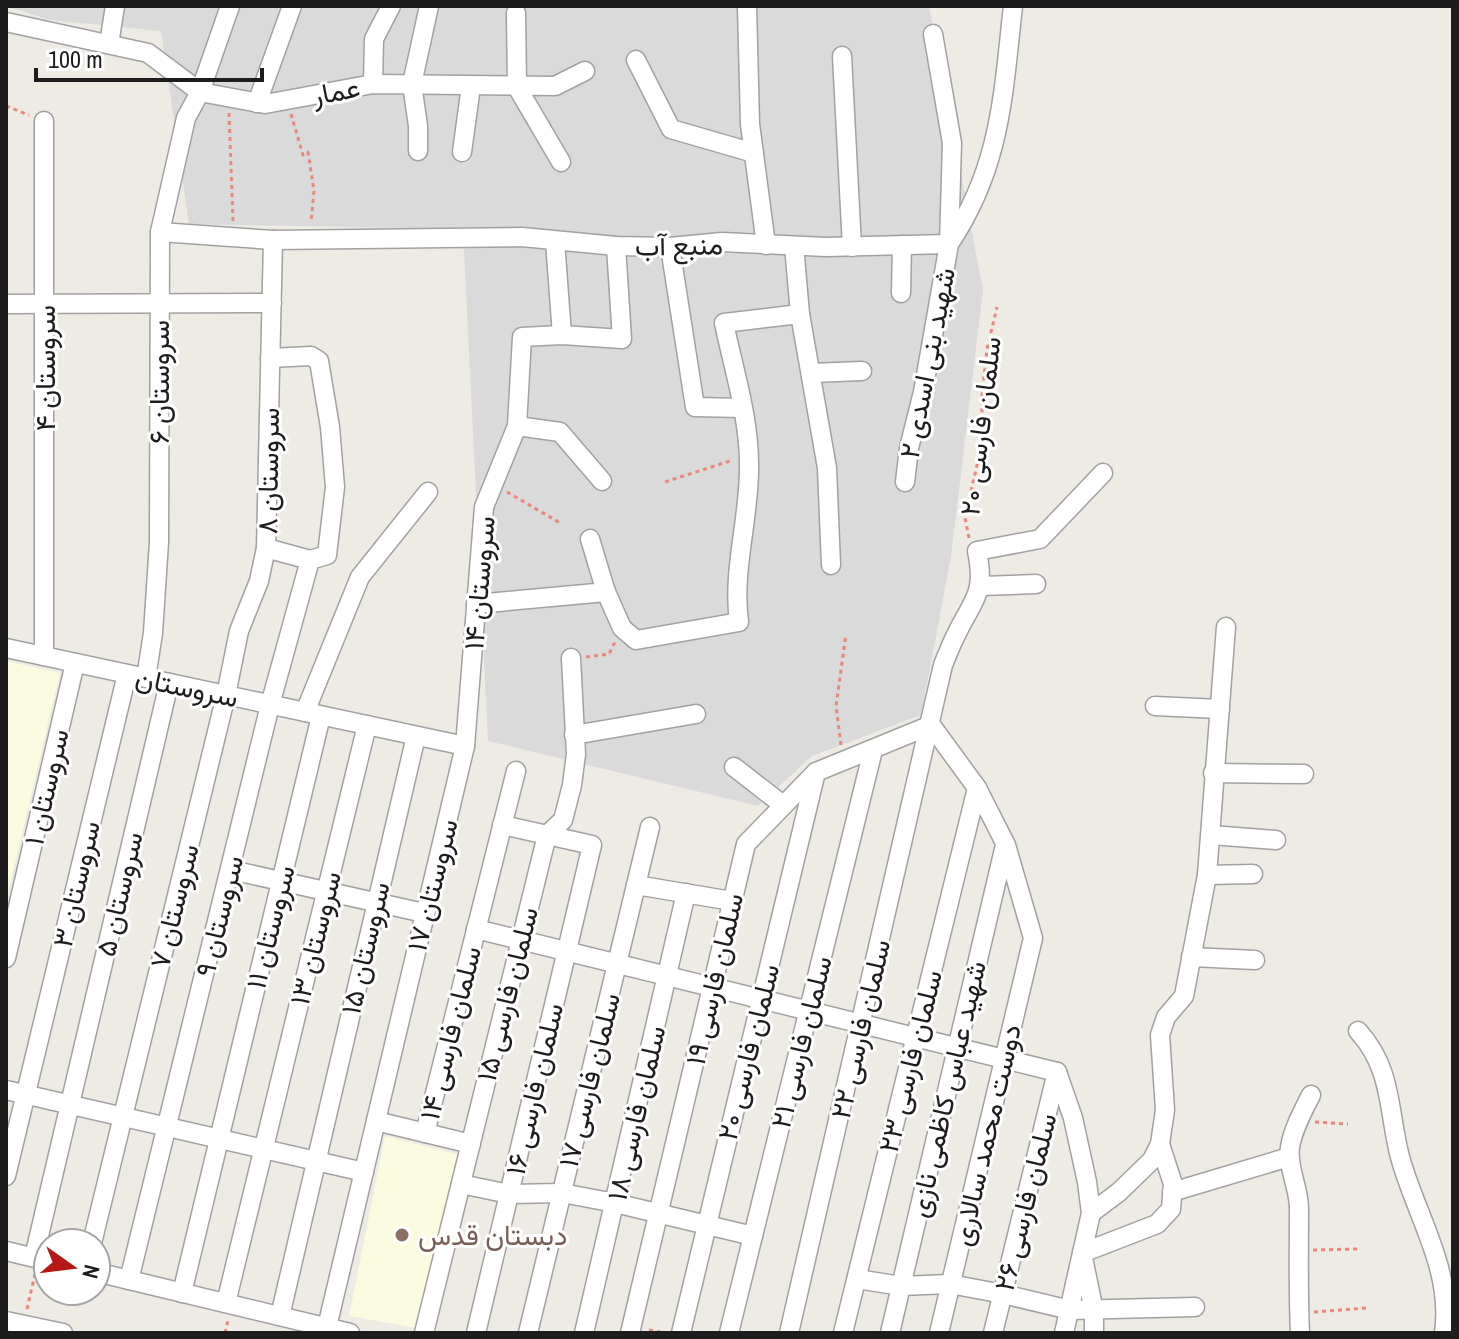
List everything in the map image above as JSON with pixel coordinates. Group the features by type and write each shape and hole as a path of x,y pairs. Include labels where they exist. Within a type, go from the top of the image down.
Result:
{"street":[{"path":"109,44 115,6"},
{"name":"سروستان ۶","path":"136,676 153,633 159,542 160,232 186,118 200,92 230,6"},
{"path":"257,103 292,6"},
{"path":"373,84 374,39 391,6"},
{"path":"418,151 412,84 429,6"},
{"path":"747,6 750,124 766,245"},
{"path":"949,244 982,185 1000,119 1013,6"},
{"path":"516,13 517,87 561,162"},
{"name":"عمار","path":"6,22 148,53 200,92 257,103 373,84 555,86 585,71"},
{"path":"933,34 952,143 949,244"},
{"path":"842,56 852,247"},
{"path":"636,60 671,129 754,153"},
{"path":"462,152 471,86"},
{"name":"سروستان ۴","path":"44,121 44,656"},
{"name":"منبع آب","path":"160,232 273,240 522,237 616,246 670,247 722,242 852,247 949,244"},
{"name":"سروستان ۸","path":"226,695 239,631 259,581 266,548 273,240"},
{"path":"555,241 562,335 622,339 616,246"},
{"name":"شهید بنی اسدی ۲","path":"905,482 949,244"},
{"path":"901,293 902,245"},
{"path":"794,246 800,314 827,468 831,565"},
{"path":"670,247 695,407 742,408"},
{"path":"6,304 272,303"},
{"path":"590,539 606,592 622,628 636,640 739,622 737,580 748,460 742,408 724,323 800,314"},
{"name":"سروستان ۱۴","path":"465,746 484,507 517,426 522,337 562,335"},
{"path":"266,548 310,560 327,555 335,487 330,427 319,361 311,356 270,358"},
{"path":"812,373 862,371"},
{"path":"517,426 560,432 602,481"},
{"path":"977,551 1040,539 1103,473"},
{"name":"سروستان ۱۱","path":"182,1293 281,881 313,714 360,577 428,492"},
{"name":"سلمان فارسی ۲۰","path":"977,551 981,586"},
{"name":"سروستان ۹","path":"129,1280 270,705 310,560"},
{"path":"1006,845 977,788 931,725 943,665 981,586 1036,584"},
{"path":"476,604 606,592"},
{"path":"1091,1213 1119,1192 1152,1160 1160,1144 1165,1110 1160,1035 1166,1017 1184,996 1207,875 1226,627"},
{"name":"سروستان","path":"6,648 367,725"},
{"name":"سلمان فارسی ۱۵","path":"424,1333 547,835 563,820 572,785 576,754 571,658"},
{"name":"سروستان ۱","path":"6,958 75,663"},
{"name":"سروستان ۳","path":"6,1176 136,676"},
{"name":"سروستان ۵","path":"46,1227 70,1105 169,683"},
{"name":"سروستان ۷","path":"96,1227 226,695"},
{"path":"1155,706 1220,709"},
{"path":"574,735 696,714"},
{"path":"367,725 465,746"},
{"name":"سروستان ۱۳","path":"226,1303 367,725"},
{"name":"سلمان فارسی ۱۹","path":"630,1333 746,844 816,772 931,725"},
{"name":"سلمان فارسی ۲۲","path":"789,1333 931,725"},
{"name":"سروستان ۱۵","path":"280,1316 416,736"},
{"name":"سروستان ۱۷","path":"376,1121 465,746"},
{"name":"سلمان فارسی ۲۱","path":"729,1333 873,750"},
{"path":"734,767 783,805"},
{"name":"سلمان فارسی ۱۴","path":"327,1327 376,1121 425,1133 516,771"},
{"name":"سلمان فارسی ۲۰","path":"681,1333 816,772"},
{"path":"1213,773 1304,774"},
{"name":"سلمان فارسی ۲۳","path":"843,1333 977,788"},
{"path":"502,825 547,835"},
{"name":"سلمان فارسی ۱۷","path":"528,1333 650,827"},
{"name":"سلمان فارسی ۱۶","path":"476,1333 592,845 547,835"},
{"path":"1211,835 1276,840"},
{"name":"دوست محمد سالاری","path":"939,1333 1033,938 1006,845"},
{"name":"شهید عباس کاظمی نازی","path":"890,1333 1006,845"},
{"path":"231,870 424,913"},
{"path":"1207,875 1253,874"},
{"path":"636,885 732,901"},
{"name":"سلمان فارسی ۱۸","path":"584,1333 686,893"},
{"path":"476,929 1057,1072 1073,1118 1091,1213 1064,1333"},
{"path":"1191,957 1255,960"},
{"path":"1358,1031 1369,1042 1384,1073 1399,1155 1449,1290 1444,1333"},
{"name":"سلمان فارسی ۲۶","path":"993,1333 1057,1072"},
{"path":"6,1090 364,1172"},
{"path":"1300,1333 1299,1207 1289,1157 1291,1144 1311,1095"},
{"path":"425,1133 471,1144"},
{"path":"1082,1253 1157,1224 1171,1209 1173,1184 1160,1144"},
{"path":"1172,1192 1289,1157"},
{"path":"461,1184 509,1194 562,1193 753,1236"},
{"path":"6,1251 32,1257"},
{"path":"1082,1253 1094,1311 1094,1333"},
{"path":"112,1276 350,1333"},
{"path":"857,1279 901,1286 950,1284 1070,1310 1195,1307"},
{"path":"15,1322 55,1332"}],"path":[{"path":"228,97 233,237"},
{"path":"289,100 294,131 303,155 308,152 314,191 310,239"},
{"path":"6,106 44,121"},
{"name":"سلمان فارسی ۲۰","path":"977,551 970,540 965,518 982,443 982,395 987,349 997,307"},
{"path":"665,482 733,460 748,460"},
{"path":"494,484 562,524"},
{"path":"571,658 609,654 622,628"},
{"path":"846,634 836,706 839,740 846,760"},
{"path":"1299,1122 1348,1124"},
{"path":"1297,1250 1357,1249"},
{"path":"15,1322 32,1279"},
{"path":"1299,1313 1366,1308"}],"shaded area":[{"path":"6,6 929,6 983,290 951,557 921,715 812,756 758,806 488,741 463,229 189,224 161,31 50,20"},
{"path":"6,661 60,673 6,901"},
{"name":"دبستان قدس","path":"385,1136 460,1155 417,1328 349,1316"}],"place":[{"name":"دبستان قدس","path":"402,1235"}]}
